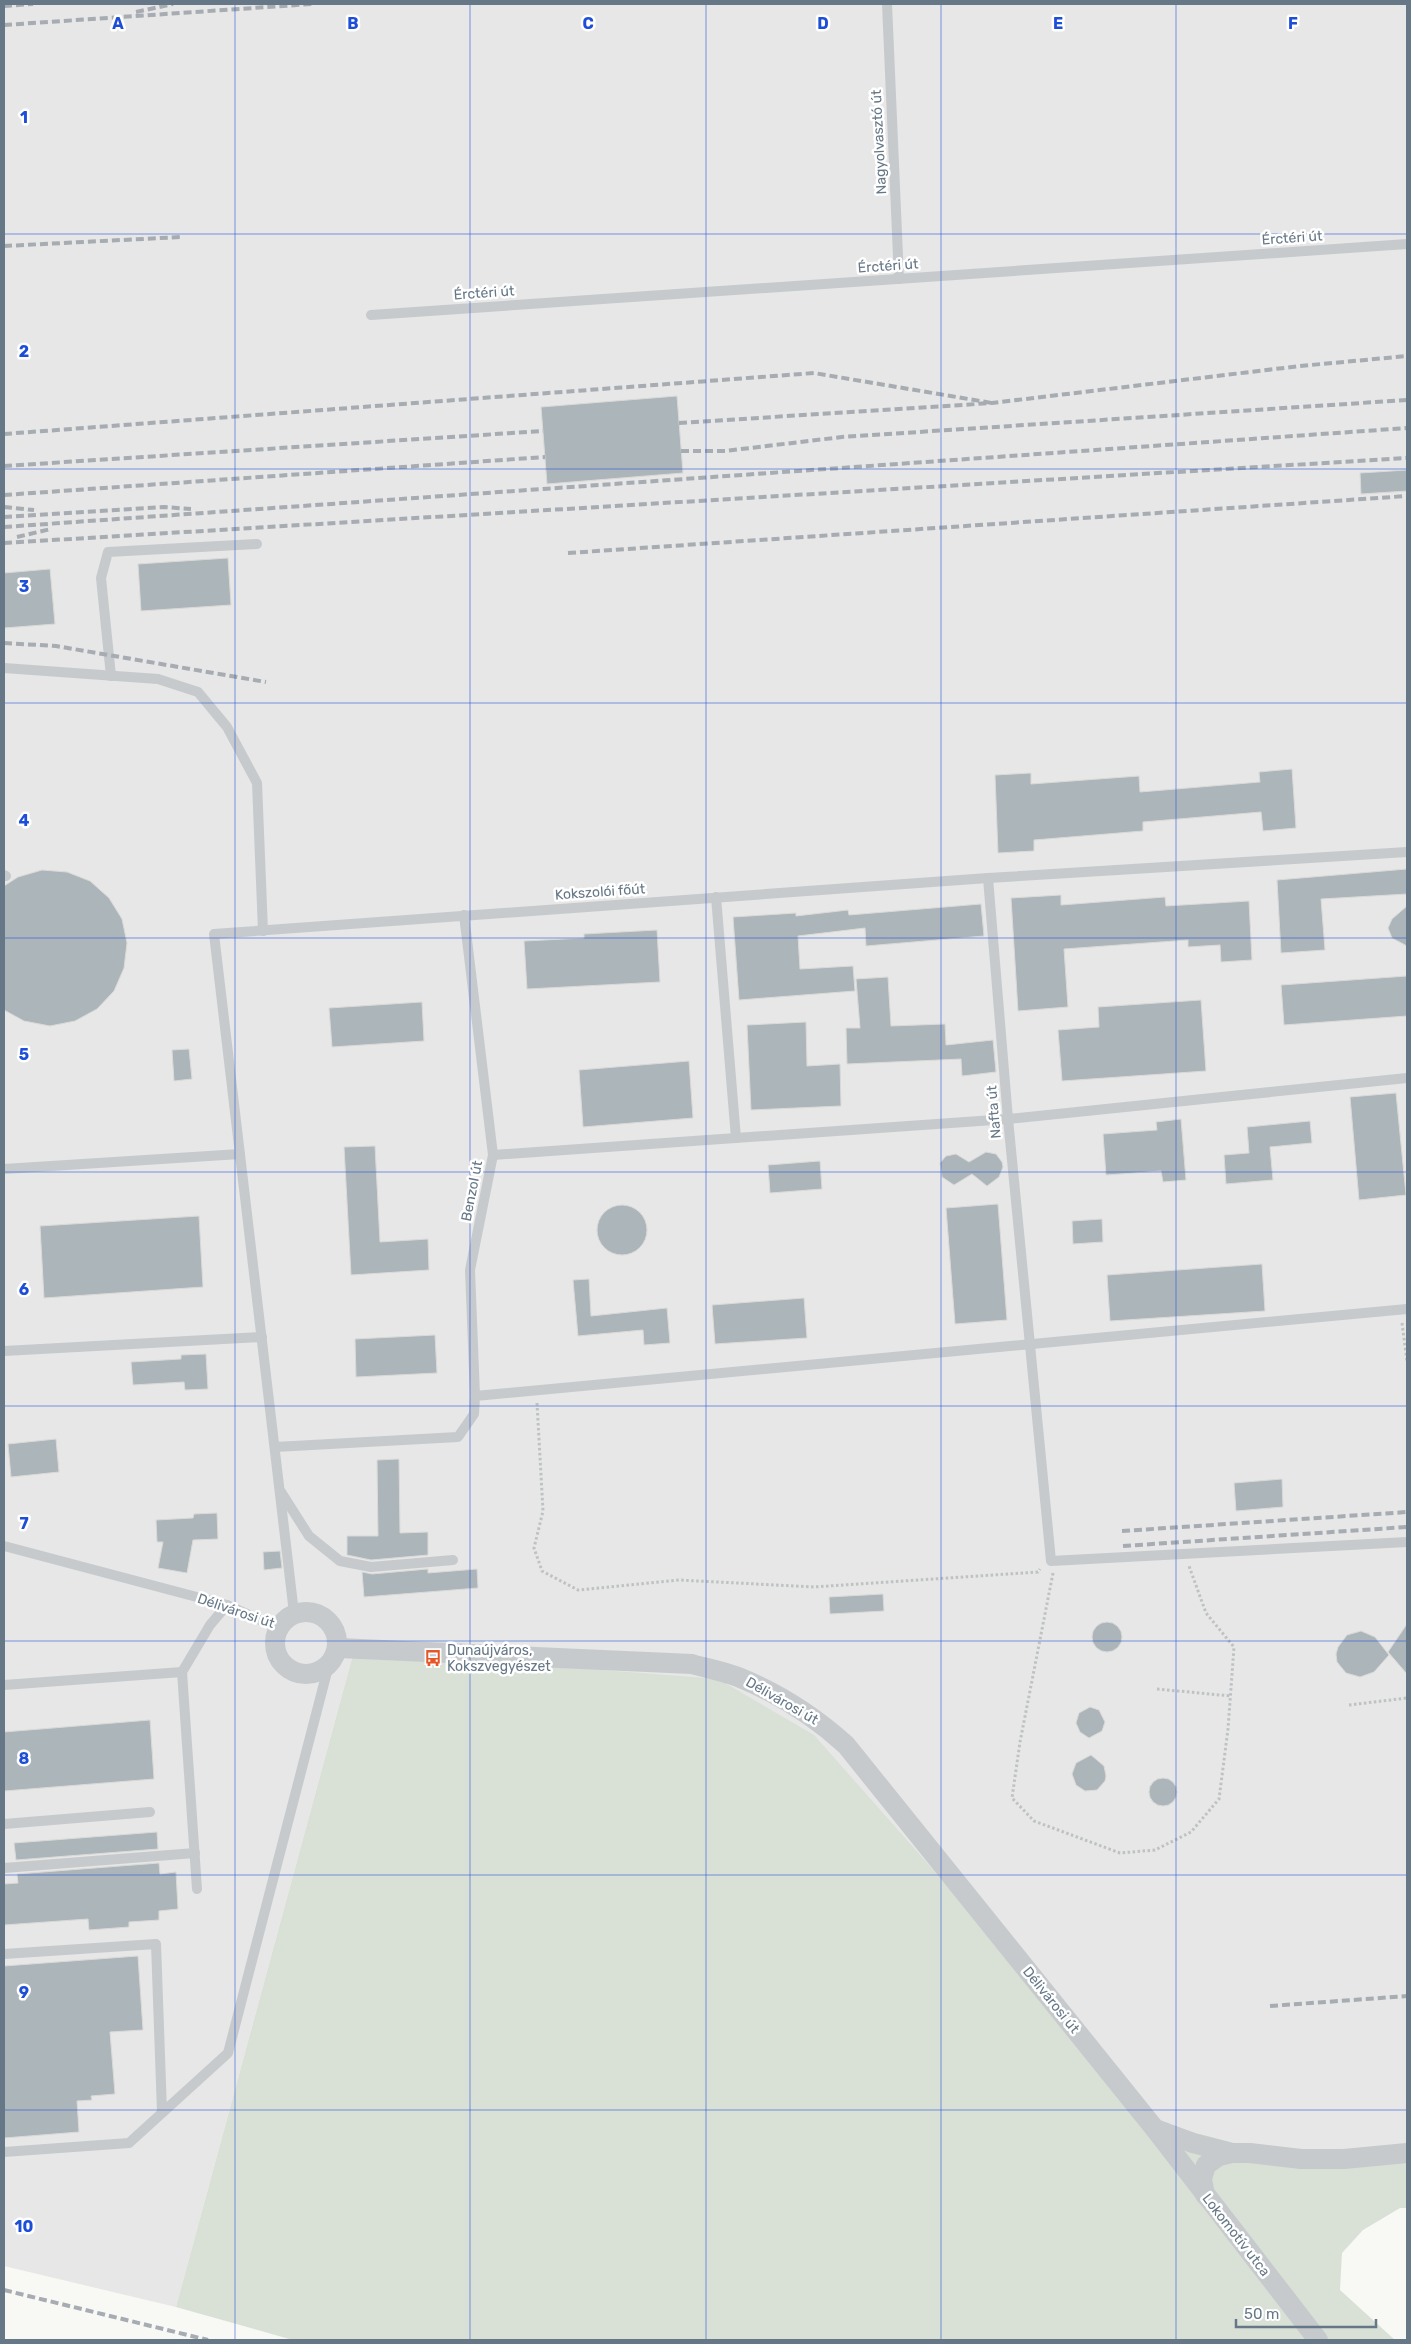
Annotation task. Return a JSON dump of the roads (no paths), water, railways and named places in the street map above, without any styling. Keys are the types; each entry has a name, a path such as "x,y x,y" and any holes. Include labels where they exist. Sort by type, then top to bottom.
{"street":[{"name":"Délivárosi út","path":"278,1628 294,1613 317,1612 334,1626 339,1648 692,1664 742,1678 774,1694 821,1723 846,1745 1155,2129"},
{"path":"278,1628 274,1650 286,1669 307,1676 328,1668 339,1648"},
{"path":"1155,2129 1193,2143 1232,2153"},
{"name":"Lokomotív utca","path":"1155,2129 1318,2340"},
{"path":"1205,2194 1202,2179 1206,2165 1219,2156 1232,2153 1250,2153 1302,2159 1344,2159 1407,2153"}],"lane":[{"name":"Nagyolvasztó út","path":"887,4 899,279"},
{"name":"Érctéri út","path":"371,315 1407,244"},
{"path":"111,676 101,578 108,552 257,544"},
{"path":"4,668 158,679 198,692 227,727 257,783 263,931"},
{"name":"Kokszolói főút","path":"240,1154 214,934 988,878 1407,852"},
{"name":"Nafta út","path":"988,878 1008,1119 1051,1561 1407,1542"},
{"path":"716,897 736,1138"},
{"name":"Benzol út","path":"275,1446 458,1437 474,1414 470,1270 493,1155 464,915"},
{"path":"493,1155 1008,1119 1407,1078"},
{"path":"4,1169 240,1154 294,1613"},
{"path":"475,1396 1404,1310"},
{"path":"4,1351 262,1337"},
{"path":"280,1488 308,1536 340,1562 370,1567 453,1560"},
{"name":"Délivárosi út","path":"4,1546 227,1605 278,1628"},
{"path":"197,1889 182,1672 210,1625 227,1605"},
{"path":"4,2152 129,2143 228,2053 328,1668"},
{"path":"4,1685 182,1672"},
{"path":"4,1824 150,1812"},
{"path":"4,1868 195,1853"},
{"path":"4,1954 156,1944 162,2112"}],"railway":[{"path":"4,6 33,4"},
{"path":"136,12 173,4"},
{"path":"4,25 312,4"},
{"path":"4,246 181,237"},
{"path":"679,423 992,403 1300,366 1407,356"},
{"path":"4,434 814,373 992,403"},
{"path":"681,451 725,451 842,437 1407,400"},
{"path":"4,527 1407,428"},
{"path":"4,466 543,431"},
{"path":"4,495 545,457"},
{"path":"4,543 1407,458"},
{"path":"568,553 1407,496"},
{"path":"4,507 34,510"},
{"path":"4,517 164,507 191,509"},
{"path":"17,537 51,529"},
{"path":"4,643 56,646 266,682"},
{"path":"1122,1531 1407,1512"},
{"path":"1123,1546 1407,1527"},
{"path":"1270,2006 1407,1996"},
{"path":"4,2290 208,2340"}],"place":[{"name":"Dunaújváros, Kokszvegyészet","path":"433,1658"}]}
